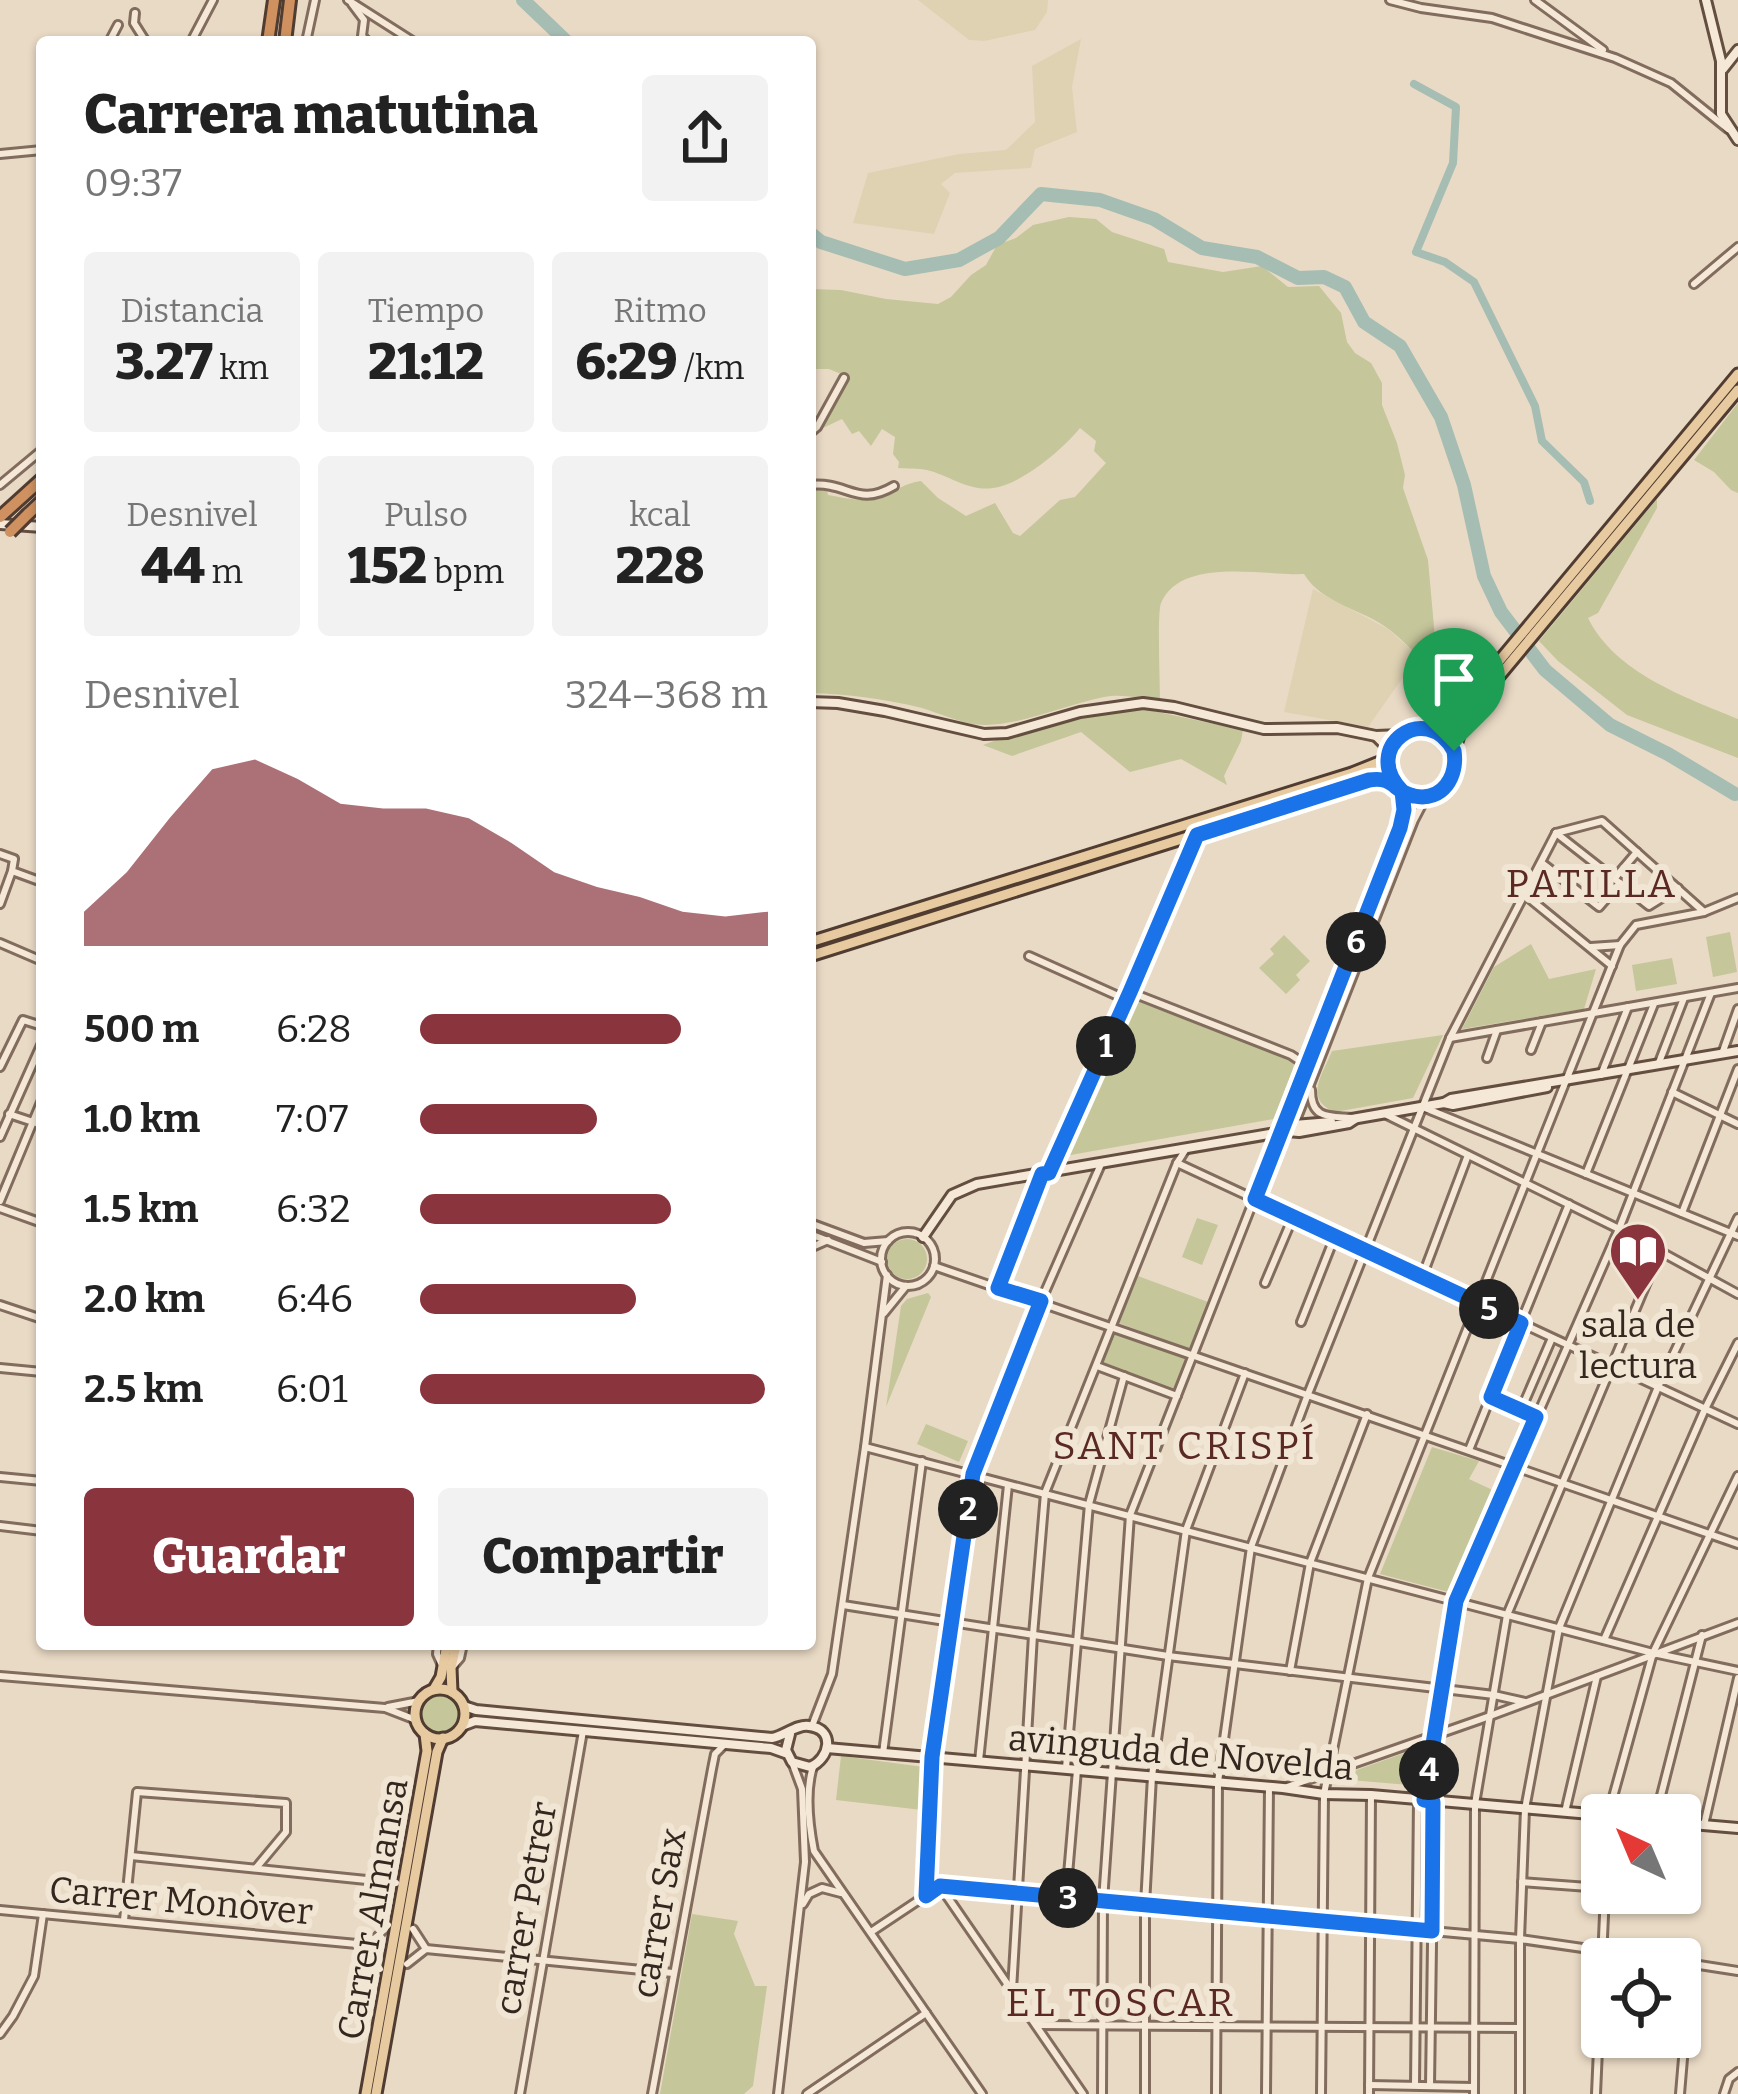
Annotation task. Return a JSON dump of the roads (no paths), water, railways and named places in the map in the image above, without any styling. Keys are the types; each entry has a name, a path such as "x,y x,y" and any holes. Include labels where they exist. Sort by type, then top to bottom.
{"highway":[{"path":"269,36 274,0"},
{"path":"286,36 290,0"},
{"path":"3,525 36,486"},
{"path":"3,525 36,507"}],"main road":[{"path":"816,954 1369,780 1392,781 1402,791 1426,797 1438,793 1450,782 1456,767 1454,751 1466,717 1738,374"},
{"path":"816,940 1352,773 1388,754 1400,735 1425,728 1460,708 1738,390"},
{"path":"1425,728 1445,737 1454,751"},
{"path":"1388,754 1392,781"},
{"path":"447,1667 452,1692 464,1706 465,1717 453,1735 443,1738 425,1734 416,1720 419,1701 434,1689 447,1667 450,1650"},
{"path":"434,1689 452,1692"},
{"name":"Carrer Almansa","path":"366,2094 427,1751 425,1734"},
{"name":"Carrer Almansa","path":"376,2094 443,1738"}],"street":[{"path":"194,36 213,0"},
{"path":"306,36 315,0"},
{"path":"349,0 364,20 362,36"},
{"path":"349,0 405,36"},
{"path":"1390,0 1492,18 1610,56 1671,83 1730,130"},
{"path":"1535,0 1610,56"},
{"path":"1706,0 1722,70 1721,114 1738,140"},
{"path":"135,13 134,23 142,36"},
{"path":"112,36 118,25"},
{"path":"1722,70 1738,50"},
{"path":"0,154 36,151"},
{"path":"1694,284 1738,247"},
{"path":"816,428 844,378"},
{"path":"0,485 36,455"},
{"path":"816,485 865,496 894,486"},
{"path":"3,525 36,527"},
{"path":"816,702 885,711 984,734 1143,703 1264,729 1337,728 1376,736 1400,735"},
{"path":"1376,736 1388,754"},
{"path":"1287,1130 1400,828 1402,791"},
{"path":"1102,2094 1102,1901 1130,1515 1255,1199 1313,1081 1426,797"},
{"path":"1216,2094 1219,1782 1251,1547 1450,1038 1556,833 1602,821 1703,912"},
{"path":"1556,833 1649,906 1678,888"},
{"path":"998,1288 1197,835"},
{"path":"1540,862 1599,907 1637,852"},
{"path":"0,854 14,859 0,904"},
{"path":"13,871 36,880"},
{"path":"1524,894 1612,966"},
{"path":"1321,2094 1324,1794 1368,1578 1620,945 1636,925 1703,912 1738,898"},
{"path":"0,944 36,959"},
{"path":"1591,947 1620,945"},
{"path":"1029,956 1291,1055 1305,1073"},
{"path":"1450,1038 1738,988"},
{"path":"1414,2085 1416,1928 1425,1801 1456,1601 1618,1229 1711,993"},
{"path":"1658,1065 1684,998"},
{"path":"1586,1174 1654,1003"},
{"path":"1600,1076 1628,1007"},
{"path":"1722,1054 1738,1009"},
{"path":"0,1067 23,1020 36,1023"},
{"path":"1531,1050 1542,1022"},
{"path":"1487,1058 1497,1030"},
{"path":"1454,1120 1451,1099 1738,1051"},
{"path":"0,1137 36,1056"},
{"path":"1682,1214 1738,1069"},
{"path":"1313,1081 1311,1097 1316,1109 1328,1117 1355,1118"},
{"path":"1672,1092 1738,1124"},
{"path":"923,1237 942,1205 960,1190 977,1184 1449,1104"},
{"path":"1423,1107 1734,1235"},
{"path":"9,1114 36,1123"},
{"path":"1385,1114 1738,1294"},
{"path":"36,1128 0,1205 36,1220"},
{"path":"1012,1990 1045,1492 1186,1149"},
{"path":"1422,1277 1468,1155"},
{"path":"1177,1163 1738,1424"},
{"path":"926,1896 932,1757 973,1474 1101,1164"},
{"path":"1469,1450 1569,1204"},
{"path":"1265,1283 1293,1217"},
{"path":"1520,2094 1525,1809 1559,1628 1658,1387 1734,1235 1738,1218"},
{"path":"816,1225 864,1243 888,1241 905,1232 923,1237 932,1246 934,1266 922,1282 907,1286 887,1275 882,1262 888,1241"},
{"path":"816,1236 882,1262"},
{"path":"1301,1322 1335,1236"},
{"path":"816,1245 828,1240"},
{"path":"1371,1795 1369,2090 1414,2085 1474,2091 1475,1804 1508,1615 1660,1251"},
{"path":"934,1266 1738,1544"},
{"path":"812,1726 832,1674 887,1275"},
{"path":"882,1316 907,1286"},
{"path":"0,1305 36,1317"},
{"path":"1520,1410 1552,1338"},
{"path":"1604,1640 1738,1343"},
{"path":"1097,1366 1177,1396"},
{"path":"0,1368 36,1371"},
{"path":"1145,2094 1145,1905 1153,1776 1168,1656 1186,1530 1246,1373"},
{"path":"1066,1769 1089,1504 1124,1376"},
{"path":"1491,1397 1536,1417"},
{"path":"1290,1671 1310,1563 1367,1414"},
{"path":"865,1448 1738,1674 1704,1825"},
{"path":"883,1753 922,1461"},
{"path":"1611,1794 1653,1653 1738,1476"},
{"path":"0,1477 36,1480"},
{"path":"979,1761 1009,1483"},
{"path":"1727,1499 1738,1503"},
{"path":"0,1526 36,1530"},
{"path":"842,1605 1168,1656 1525,1702"},
{"path":"1283,1788 1738,1623"},
{"path":"1661,1794 1702,1635"},
{"path":"0,1676 385,1708 419,1701"},
{"path":"1565,1812 1597,1676"},
{"path":"462,1726 475,1721 771,1748 802,1767 823,1760 827,1748 825,1736 812,1726 772,1738 464,1706"},
{"path":"385,1708 416,1720"},
{"name":"carrer Petrer","path":"520,2094 583,1731"},
{"path":"778,2094 806,1856 799,1777 786,1742 790,1734"},
{"name":"carrer Sax","path":"652,2094 715,1754 724,1745"},
{"name":"avinguda de Novelda","path":"827,1748 1581,1813"},
{"path":"813,1766 814,1850 982,2094"},
{"path":"1066,1898 1078,1770"},
{"path":"1266,2094 1269,1787"},
{"path":"124,1919 137,1792 286,1803 286,1832 256,1868"},
{"path":"1425,1801 1432,1931 1430,2086"},
{"path":"1701,1825 1738,1828"},
{"path":"131,1856 396,1883"},
{"path":"927,1868 1083,2094"},
{"path":"1522,1882 1581,1889"},
{"path":"871,1933 940,1886 1416,1928 1581,1948"},
{"path":"801,1906 808,1894 822,1888 844,1895"},
{"name":"Carrer Monòver","path":"0,1910 357,1944 376,1938 388,1925"},
{"path":"0,2034 34,1976 43,1914"},
{"path":"413,1930 426,1949"},
{"name":"Carrer Monòver","path":"357,1944 369,1951 380,1969"},
{"path":"407,1964 426,1949 674,1973"},
{"path":"1701,1965 1738,1970"},
{"path":"807,2094 926,2013"},
{"path":"1036,2025 1520,2028"},
{"path":"1596,2094 1598,2058"},
{"path":"1680,2094 1683,2058"},
{"path":"1724,2094 1738,2072"}],"waterway":[{"path":"523,0 561,36"},
{"path":"1414,84 1456,107 1453,163 1416,252 1445,262 1474,282 1535,406 1542,441 1584,482 1590,501"},
{"path":"816,238 905,269 959,260 999,238 1041,194 1100,200 1154,219 1202,248 1257,257 1298,278 1324,277 1345,287 1364,322 1400,346 1441,417 1464,485 1484,576 1501,612 1545,670 1610,725 1735,794"}],"place":[{"name":"sala de lectura","path":"1638,1302"}],"district":[{"name":"PATILLA","path":"1592,883"},
{"name":"SANT CRISPÍ","path":"1185,1445"},
{"name":"EL TOSCAR","path":"1121,2002"}]}
